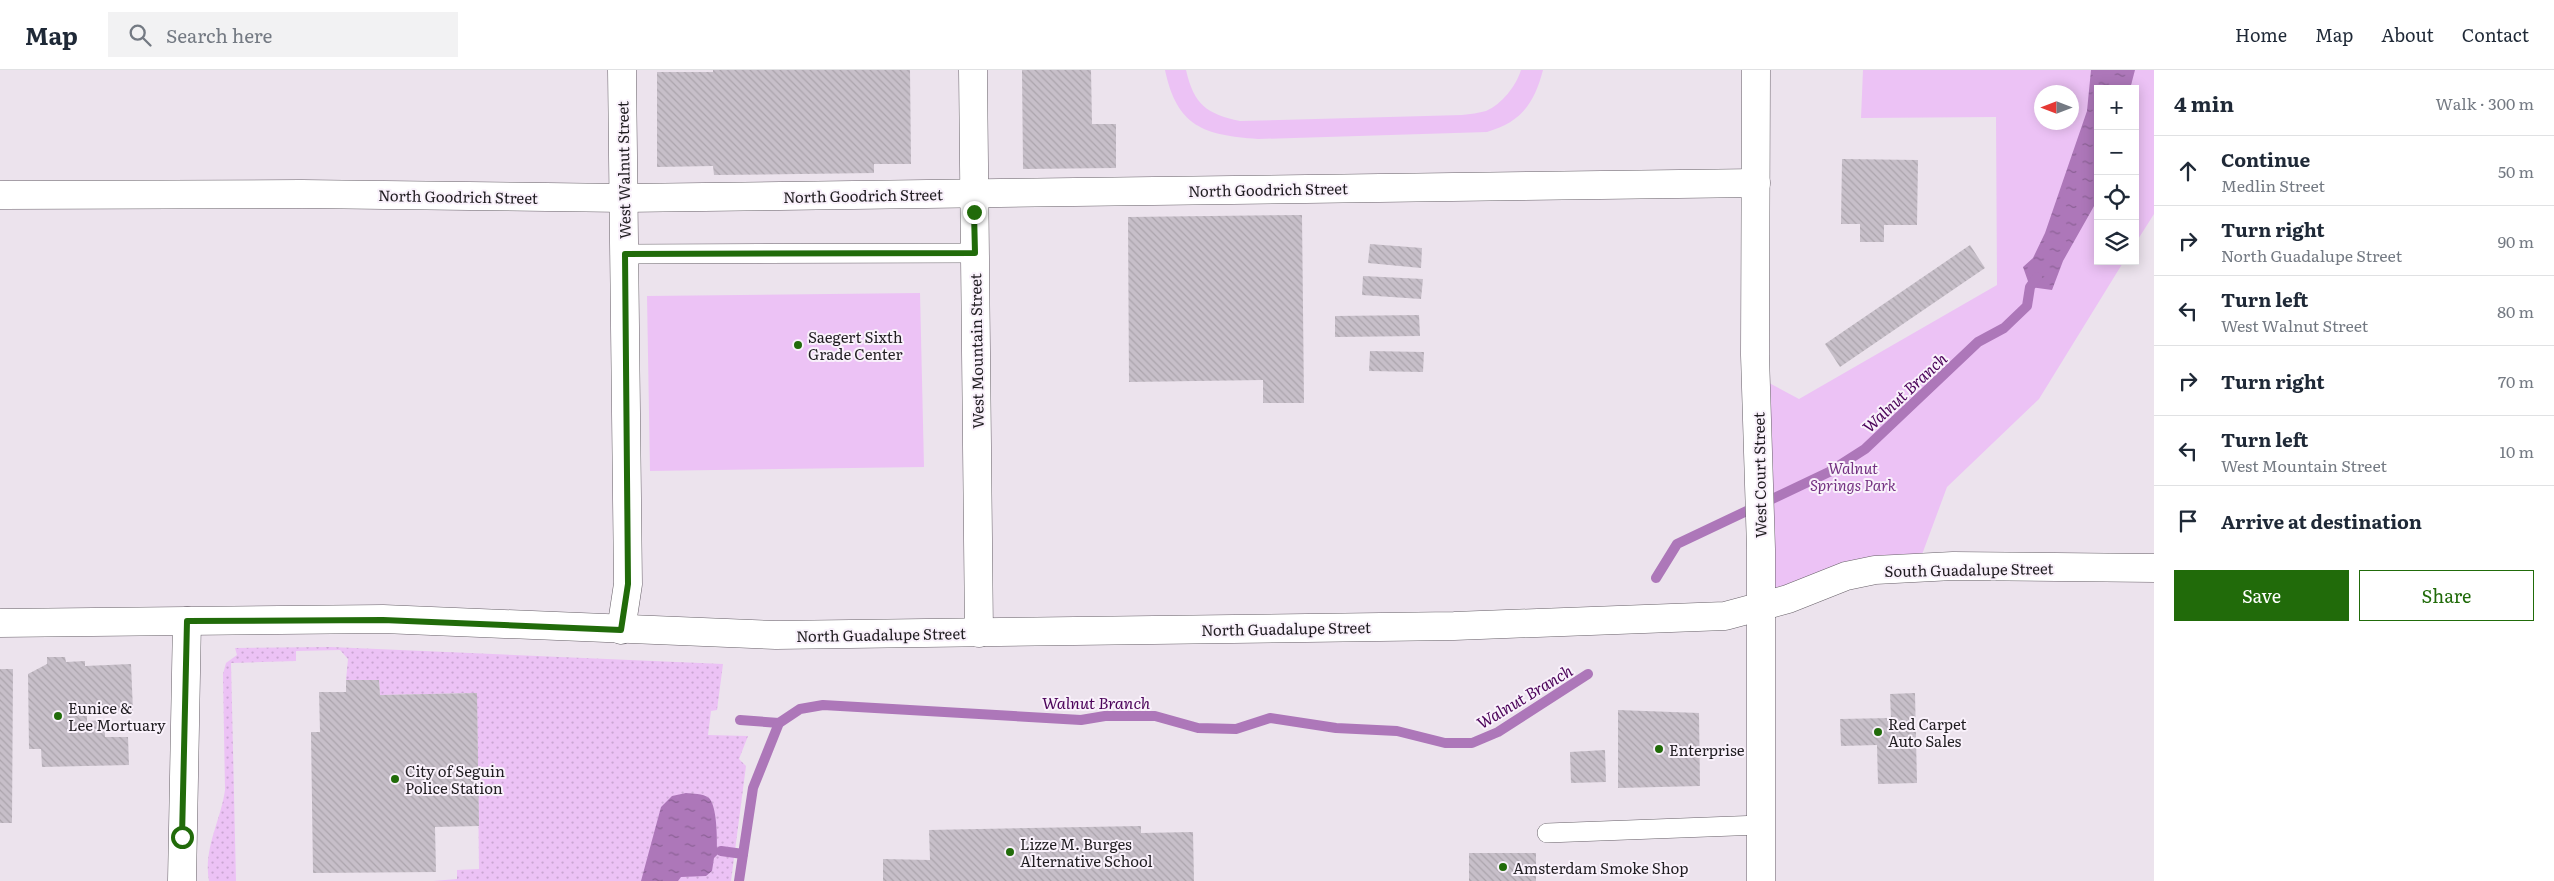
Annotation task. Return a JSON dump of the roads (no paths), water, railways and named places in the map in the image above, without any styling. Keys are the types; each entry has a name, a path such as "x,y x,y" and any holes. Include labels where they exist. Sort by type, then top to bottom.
{"street":[{"name":"West Walnut Street","path":"621,630 628,584 622,70"},
{"name":"West Mountain Street","path":"973,70 979,633"},
{"name":"West Court Street","path":"1756,70 1756,355 1761,548 1761,881"},
{"name":"North Goodrich Street","path":"0,195 302,194 624,198 1756,183"},
{"name":"South Guadalupe Street","path":"1761,608 1846,576 1875,570 1953,566 2154,568"},
{"name":"North Guadalupe Street","path":"0,622 383,620 776,635 1516,624 1712,618 1761,608"},
{"path":"182,881 187,621"}],"lane":[{"path":"625,254 975,253"},
{"path":"1547,833 1761,825"}],"water":[{"path":"2091,70 2135,70 2131,85 2094,85 2094,206 2063,261 2052,290 2030,287 2023,267 2033,258 2045,233 2087,111"},
{"path":"686,793 707,796 714,808 717,848 721,851 714,858 712,871 706,876 681,877 678,881 641,881 661,807 672,796"}],"waterway":[{"name":"Walnut Branch","path":"1656,578 1677,544 1829,472 1865,449 1978,342 2004,328 2027,306 2030,287 2037,277"},
{"name":"Walnut Branch","path":"739,881 753,788 779,723 800,709 823,705 1081,720 1105,716 1155,716 1198,728 1236,729 1270,718 1336,728 1397,731 1445,743 1472,743 1498,732 1588,674"},
{"path":"740,720 779,723"},
{"path":"721,851 743,854"}],"place":[{"name":"Saegert Sixth Grade Center","path":"798,345"},
{"name":"Eunice & Lee Mortuary","path":"58,716"},
{"name":"Red Carpet Auto Sales","path":"1878,732"},
{"name":"Enterprise","path":"1659,749"},
{"name":"City of Seguin Police Station","path":"395,779"},
{"name":"Lizze M. Burges Alternative School","path":"1010,852"},
{"name":"Amsterdam Smoke Shop","path":"1503,867"}],"park label":[{"name":"Walnut Springs Park","path":"1853,476"}]}
